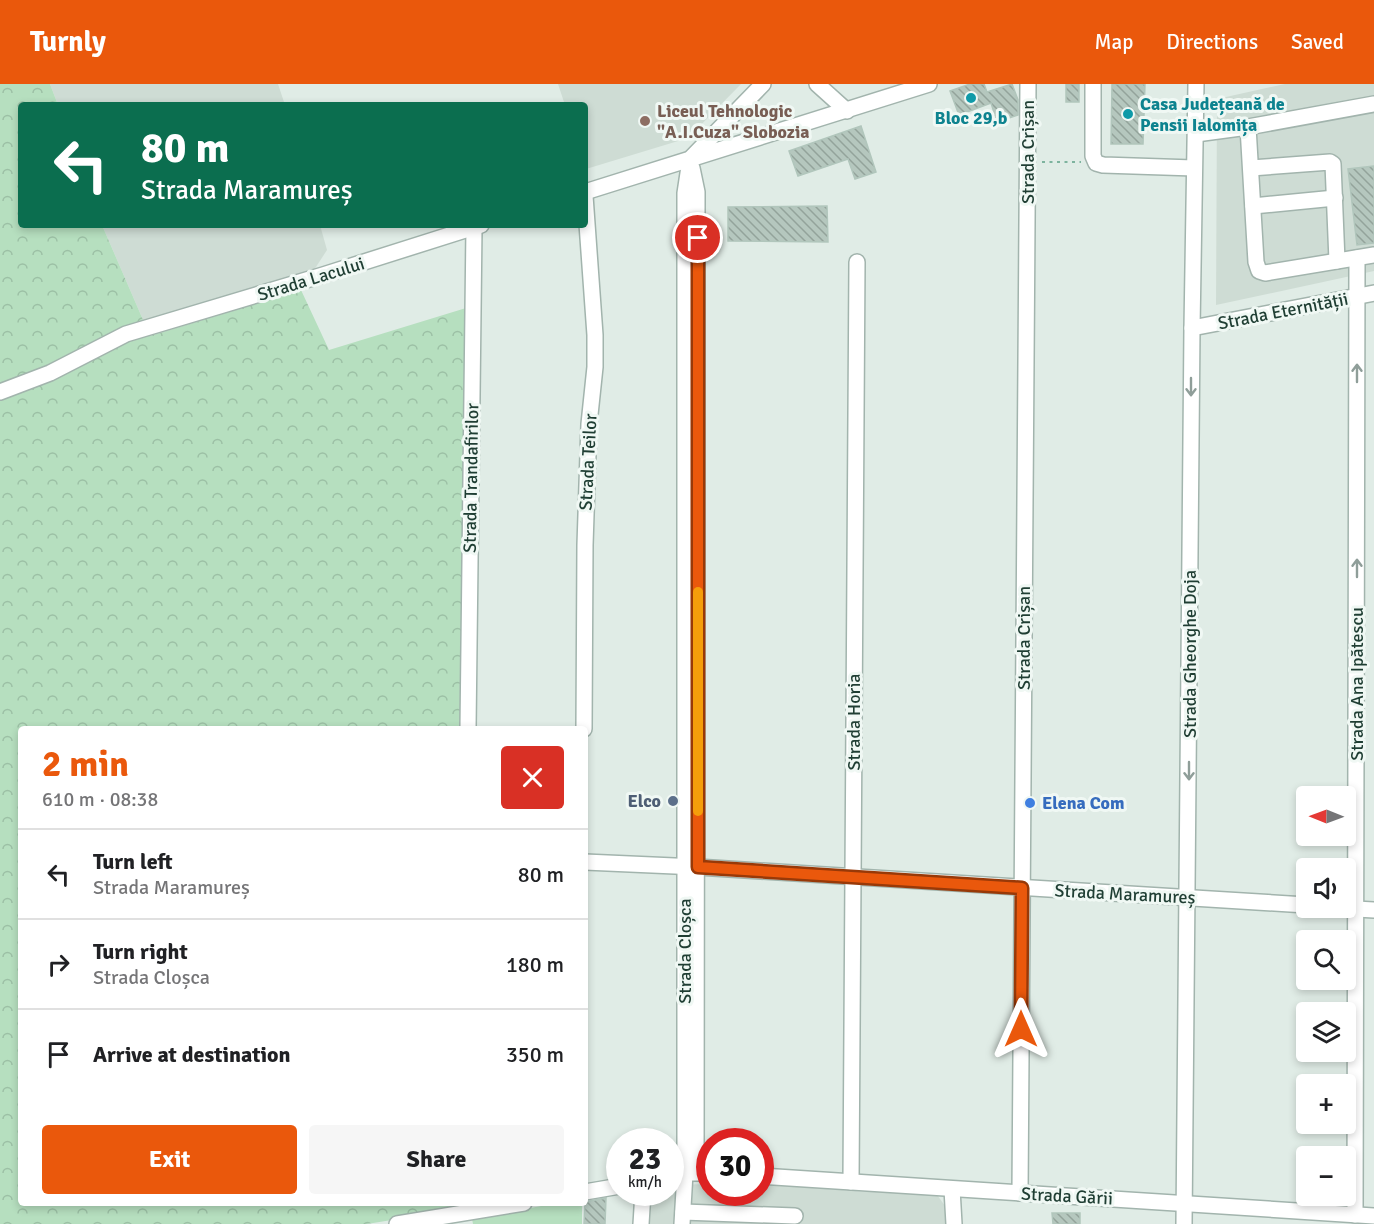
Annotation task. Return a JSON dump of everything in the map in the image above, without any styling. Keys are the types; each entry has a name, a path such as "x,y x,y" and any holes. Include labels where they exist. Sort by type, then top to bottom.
{"street":[{"path":"690,160 763,84"},
{"path":"817,84 847,111"},
{"path":"588,193 929,84"},
{"name":"Strada Crișan","path":"1020,1193 1028,84"},
{"path":"1093,84 1093,156 1096,163 1194,168"},
{"name":"Strada Gheorghe Doja","path":"1185,1224 1196,84"},
{"path":"1196,134 1374,104"},
{"path":"1248,127 1256,262 1259,271 1265,273 1374,255"},
{"name":"Strada Cloșca","path":"683,1218 690,1173 691,867 685,193 690,160"},
{"path":"1251,168 1330,162 1333,164 1336,261"},
{"path":"1253,206 1335,198"},
{"name":"Strada Lacului","path":"0,392 50,373 126,334 471,228"},
{"name":"Strada Trandafirilor","path":"468,726 477,228"},
{"name":"Strada Teilor","path":"584,726 585,545 589,424 595,367 587,228"},
{"name":"Strada Ana Ipătescu","path":"1356,909 1357,258"},
{"name":"Strada Horia","path":"851,1182 857,262"},
{"name":"Strada Eternității","path":"1192,328 1374,293"},
{"name":"Strada Maramureș","path":"588,862 1296,904"},
{"path":"1356,909 1374,910"},
{"name":"Strada Ana Ipătescu","path":"1356,918 1356,1215"},
{"name":"Strada Gării","path":"774,1177 1374,1216"},
{"path":"588,1191 606,1188"},
{"path":"952,1189 954,1224"},
{"path":"397,1224 466,1208 489,1206"},
{"path":"641,1224 642,1206"},
{"path":"683,1218 795,1216"}],"path":[{"path":"1028,162 1096,163"}],"shaded area":[{"path":"50,84 278,84 284,102 57,102"},
{"name":"Liceul Tehnologic \"A.I.Cuza\" Slobozia","path":"558,84 741,84 688,138 588,168 588,102 564,102"},
{"path":"1285,84 1374,84 1374,271 1216,305 1217,99"},
{"path":"103,228 321,228 327,250 301,290 150,336"},
{"path":"696,1184 696,1206 774,1206 774,1185 868,1192 935,1192 958,1224 647,1224 648,1206 684,1206 684,1185"}],"green space":[{"path":"0,84 50,84 57,102 18,102 18,228 103,228 150,336 301,290 329,350 466,308 462,726 18,726 18,1206 466,1206 466,1208 367,1224 0,1224"},
{"path":"541,1206 582,1206 582,1224 473,1224 472,1219"}],"building":[{"path":"970,84 984,84 987,92 1012,84 1018,100 1018,115 997,122 991,103 959,115 950,91"},
{"path":"1066,84 1079,84 1079,102 1066,102"},
{"name":"Casa Județeană de Pensii Ialomița","path":"1112,84 1145,84 1143,144 1111,144"},
{"path":"861,126 876,172 855,179 848,159 798,176 789,151"},
{"path":"1374,166 1374,243 1357,245 1348,169"},
{"path":"827,206 828,242 728,241 728,207"},
{"path":"606,1198 605,1224 584,1224 585,1206 588,1206 588,1201"},
{"path":"1052,1213 1080,1213 1080,1224 1053,1224"}],"slow traffic":[{"path":"698,592 698,811"}],"place":[{"name":"Bloc 29,b","path":"971,98"},
{"name":"Casa Județeană de Pensii Ialomița","path":"1128,114"},
{"name":"Liceul Tehnologic \"A.I.Cuza\" Slobozia","path":"645,121"},
{"name":"Elco","path":"673,801"},
{"name":"Elena Com","path":"1030,803"}],"route":[{"path":"698,238 698,867 1022,888 1021,1029"}]}
